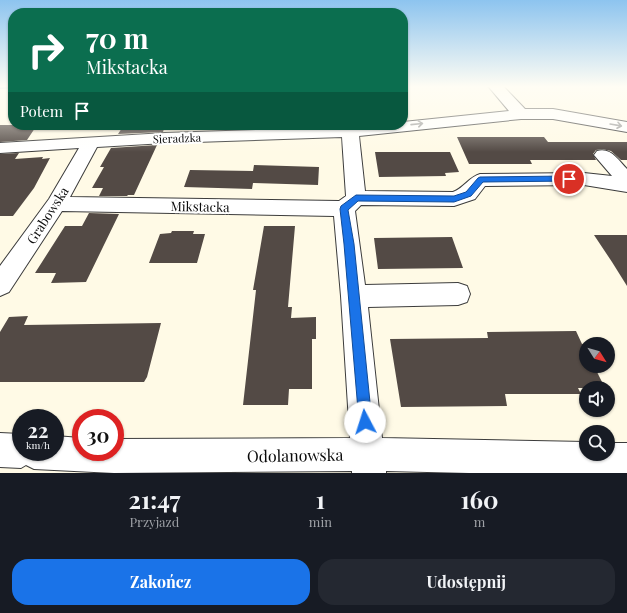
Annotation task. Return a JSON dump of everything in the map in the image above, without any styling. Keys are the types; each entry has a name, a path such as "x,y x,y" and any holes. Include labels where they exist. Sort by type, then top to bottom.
{"street":[{"path":"515,108 521,114"},
{"name":"Sieradzka","path":"408,126 521,114 553,114 627,127"},
{"name":"Sieradzka","path":"0,148 369,130"},
{"path":"350,132 350,203 354,296 369,464"},
{"name":"Grabowska","path":"0,285 56,204 91,143"},
{"path":"603,155 627,181"},
{"name":"Mikstacka","path":"56,204 350,203 454,199 468,194 480,180 584,178 627,184"},
{"path":"354,296 458,294"},
{"path":"0,450 12,451"},
{"name":"Odolanowska","path":"64,454 369,464 627,460"}],"building":[{"path":"0,125 8,125 8,130 34,130 27,140 0,142"},
{"path":"121,130 164,130 163,132 118,134"},
{"path":"457,137 544,137 548,142 627,142 627,160 621,160 611,151 602,149 596,150 593,154 596,160 530,160 532,164 469,164"},
{"path":"157,145 134,195 99,196 103,188 92,188 104,167 100,167 111,148"},
{"path":"375,152 450,152 459,172 445,173 446,176 379,177"},
{"path":"19,153 15,159 50,158 34,188 13,216 0,216 0,154"},
{"path":"254,165 319,167 318,185 253,183 252,189 184,187 190,170 253,171"},
{"path":"89,213 119,214 86,282 51,283 56,273 35,273 65,226 82,226"},
{"path":"264,226 295,226 288,307 292,307 291,318 316,317 316,339 312,339 312,389 289,389 288,405 243,405 256,290 253,290"},
{"path":"172,231 194,231 193,234 205,234 197,263 149,263 160,234 171,233"},
{"path":"594,235 627,235 627,286 612,262"},
{"path":"452,237 463,268 378,269 374,238"},
{"path":"28,316 24,325 161,323 147,377 144,382 0,382 0,332 9,317"},
{"path":"576,331 579,338 579,373 598,373 602,381 579,381 579,394 505,394 507,406 401,407 390,339 488,338 487,332"}],"route":[{"path":"365,422 348,231 344,209 356,198 454,199 468,194 480,180 569,179"}]}
